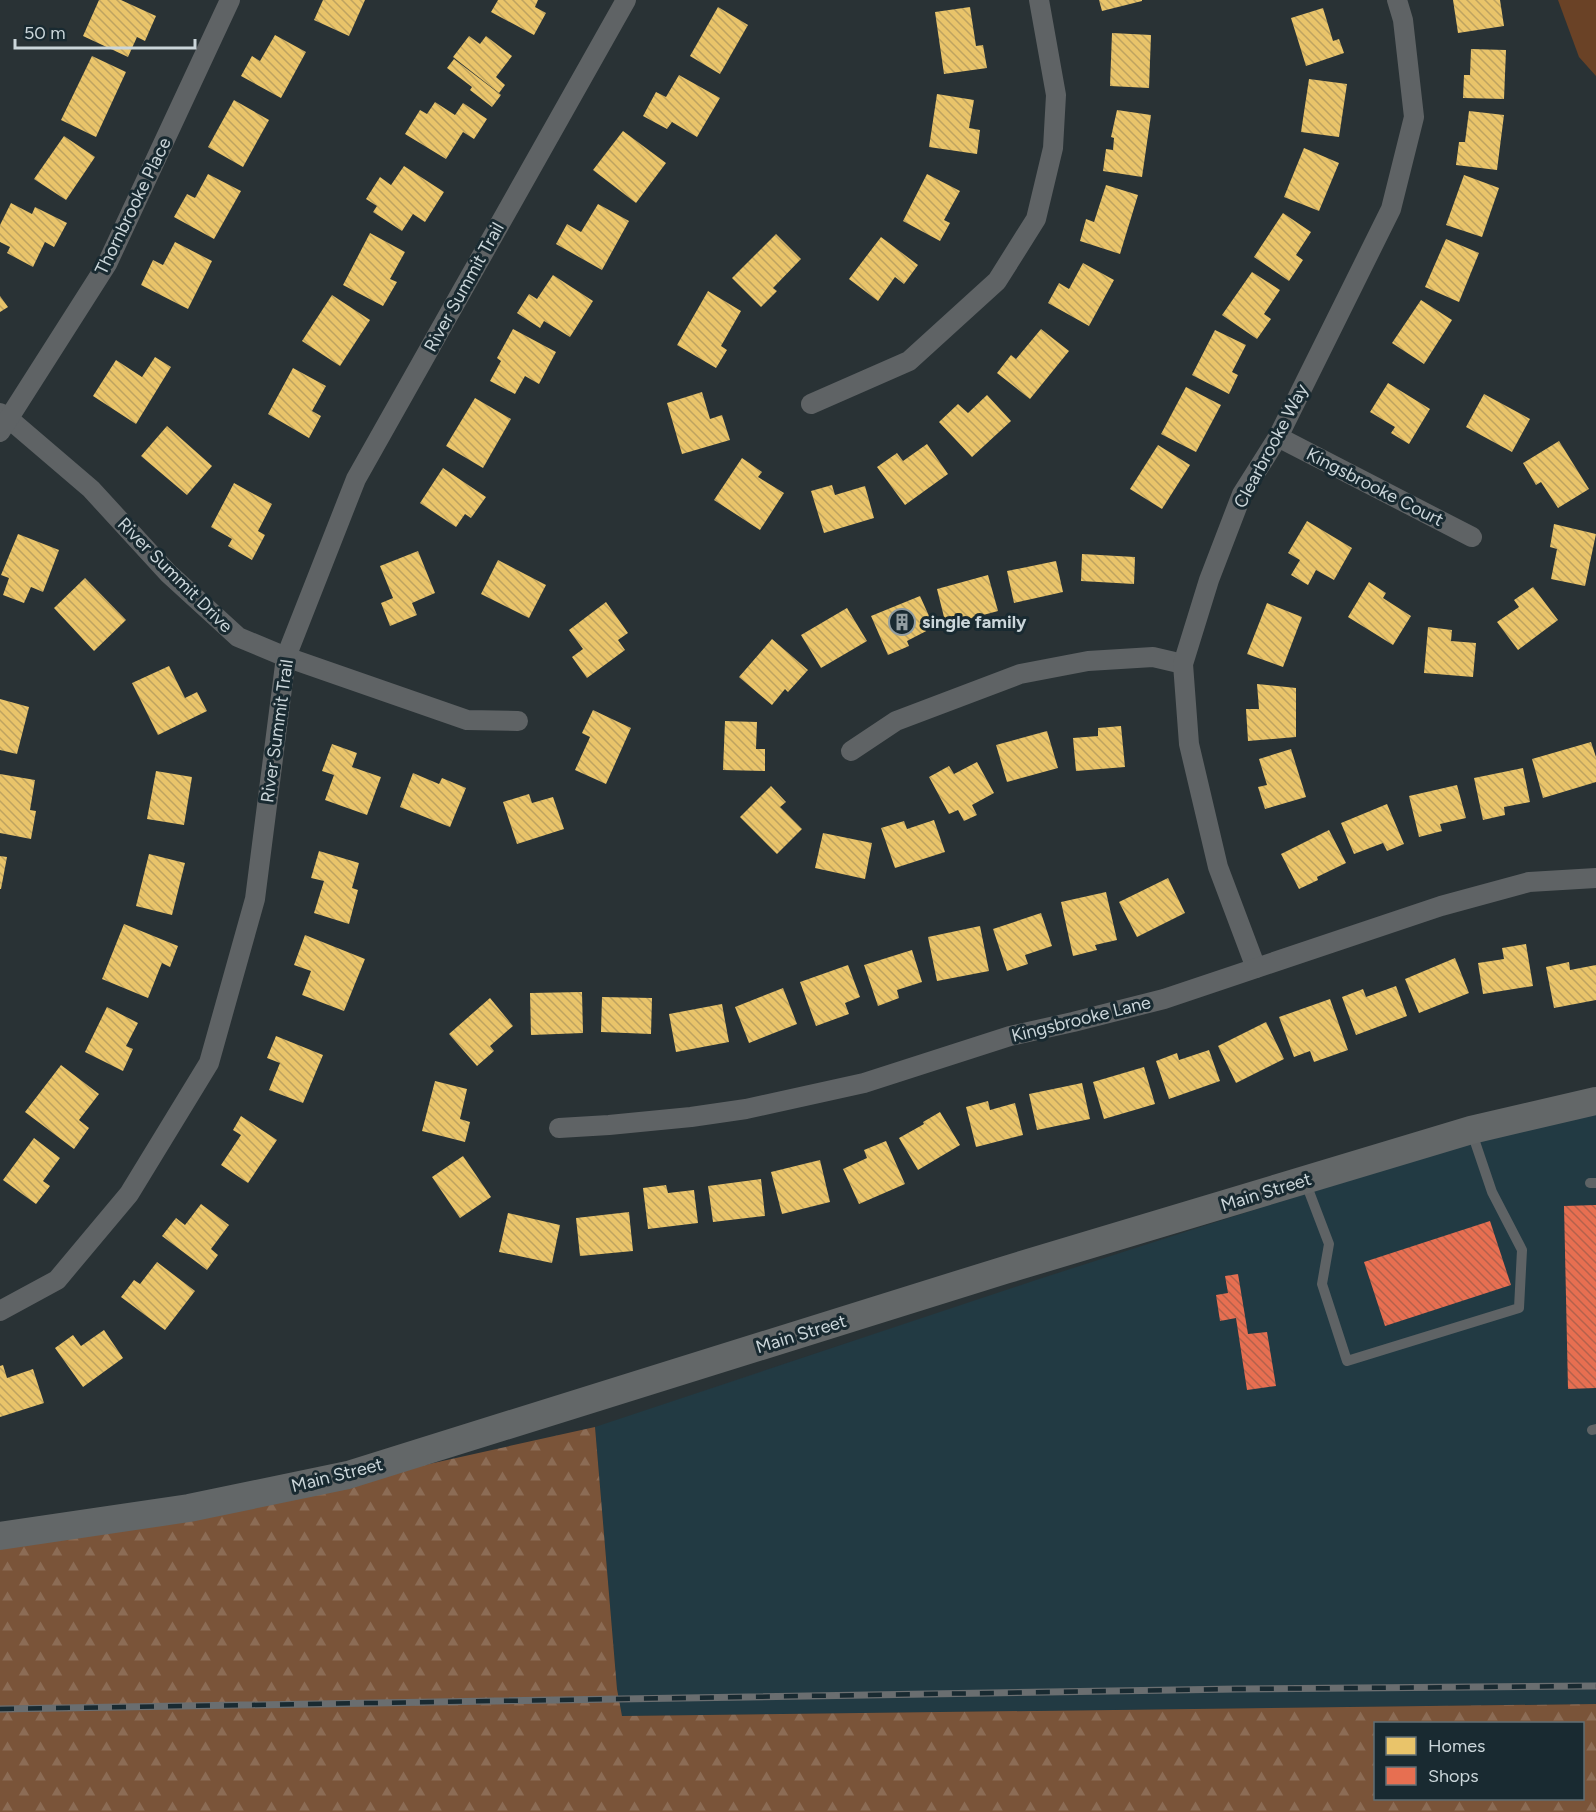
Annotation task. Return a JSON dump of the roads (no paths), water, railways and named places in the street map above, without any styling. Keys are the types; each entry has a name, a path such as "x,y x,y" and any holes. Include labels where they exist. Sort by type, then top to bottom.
{"street":[{"name":"Thornbrooke Place","path":"3,421 107,264 230,0"},
{"name":"River Summit Trail","path":"0,1311 57,1280 65,1271 129,1194 209,1063 255,899 286,657 356,478 626,0"},
{"path":"811,404 909,361 997,281 1036,219 1053,148 1056,95 1039,0"},
{"name":"Clearbrooke Way","path":"1256,968 1218,867 1189,744 1183,664 1209,580 1242,494 1278,437 1391,209 1414,117 1403,20 1397,0"},
{"name":"River Summit Drive","path":"3,421 91,489 168,573 238,638 467,720 518,721"},
{"name":"Kingsbrooke Court","path":"1278,437 1472,537"},
{"path":"851,751 896,721 1020,674 1088,661 1153,657 1183,664"},
{"name":"Kingsbrooke Lane","path":"559,1128 691,1117 746,1109 864,1083 1010,1036 1164,999 1441,906 1528,882 1596,878"},
{"name":"Main Street","path":"0,1536 189,1508 348,1475 1005,1270 1304,1180 1471,1130 1596,1101"}],"lane":[{"path":"1304,1180 1329,1244 1322,1284 1347,1361 1519,1308 1522,1250 1492,1192 1471,1130"}],"railway":[{"path":"0,1709 1237,1689 1596,1686"}],"place":[{"name":"single family","path":"902,622"}]}
